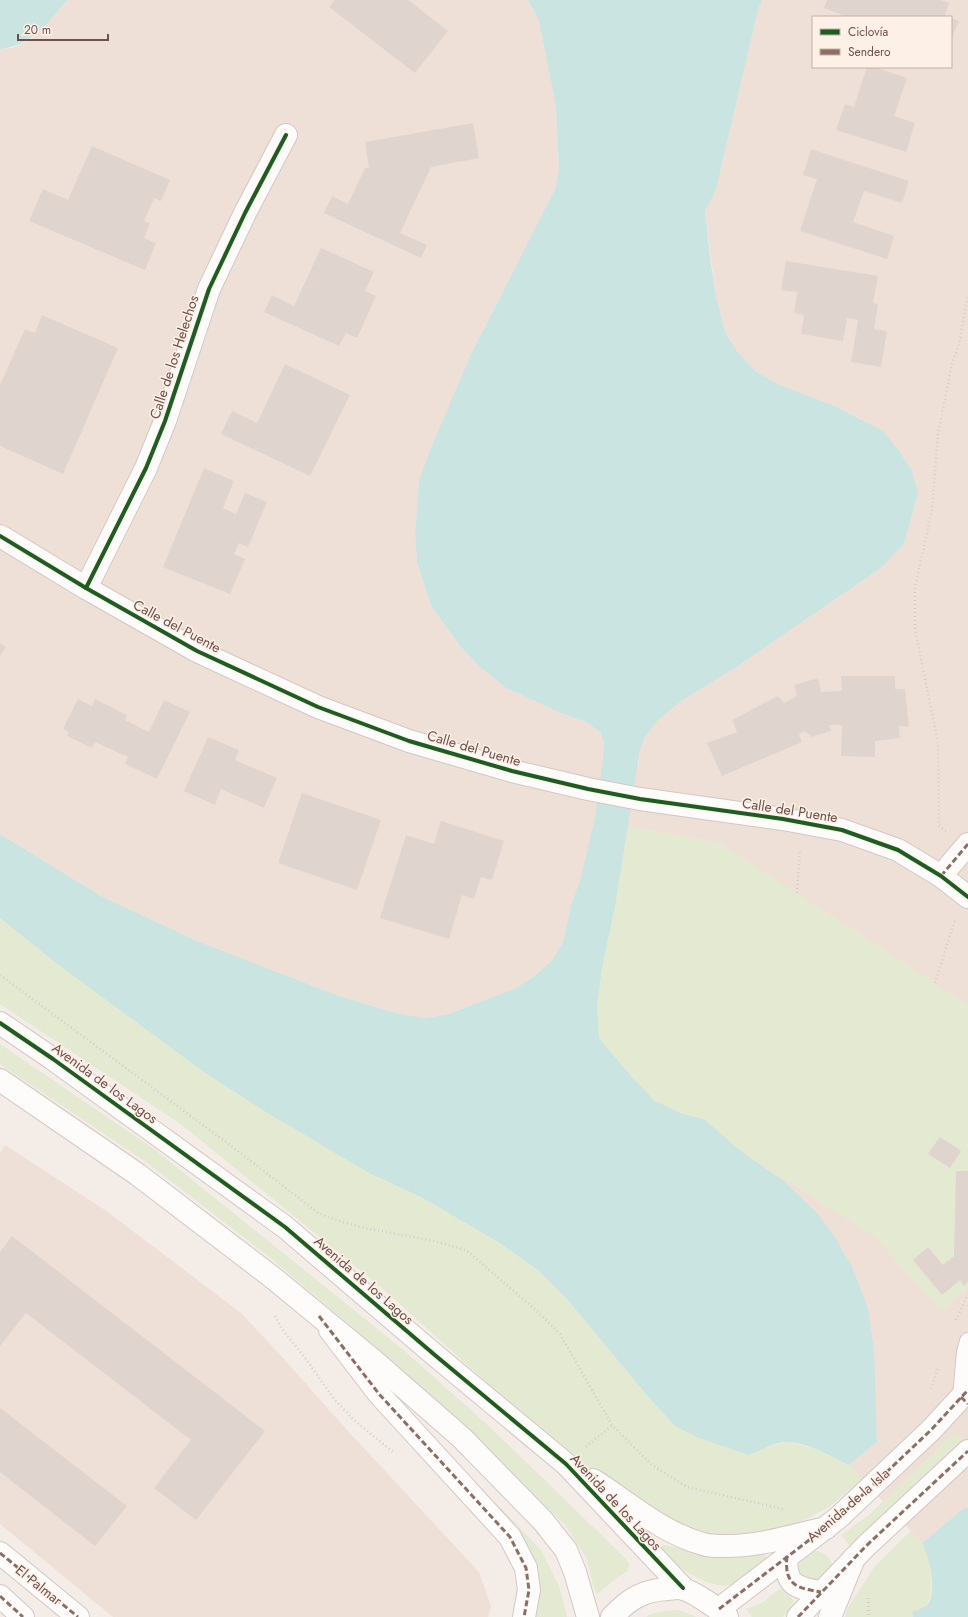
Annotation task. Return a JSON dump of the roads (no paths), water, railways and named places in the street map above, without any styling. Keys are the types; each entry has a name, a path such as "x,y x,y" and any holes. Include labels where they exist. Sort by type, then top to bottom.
{"street":[{"name":"Calle de los Helechos","path":"86,588 149,462 165,421 209,289 245,213 286,135"},
{"name":"Calle del Puente","path":"0,536 86,588 197,651 318,707 409,741 512,771 588,789 640,799 842,830 898,850 941,876 968,897"},
{"path":"941,876 968,844"},
{"name":"Avenida de los Lagos","path":"0,1023 53,1058 285,1227 436,1356 566,1464 683,1588 723,1613"},
{"path":"0,1080 137,1174 266,1273 374,1361 462,1438 543,1521 566,1550 575,1572 588,1617"},
{"path":"319,1316 379,1394 510,1536 526,1568 529,1590 524,1617"},
{"name":"Avenida de la Isla","path":"723,1613 787,1556 832,1523 966,1397"},
{"path":"798,1617 860,1552 962,1457"},
{"path":"566,1464 675,1533 704,1545 738,1546 761,1544 832,1523"},
{"path":"830,1617 860,1552"},
{"name":"El Palmar","path":"0,1553 78,1617"},
{"path":"787,1556 786,1568 789,1579 795,1585 807,1590 821,1592"},
{"path":"612,1617 638,1595 656,1589 683,1588"},
{"path":"0,1596 23,1617"}],"lane":[{"path":"966,1397 965,1352 968,1341"}],"water":[{"path":"0,0 67,0 46,25 30,38 12,47 0,49"},
{"path":"528,0 762,0 758,10 716,190 705,212 716,296 725,332 737,351 755,371 780,385 835,406 883,431 899,451 912,471 918,494 904,544 881,568 735,668 683,700 659,719 645,737 640,750 615,906 602,969 597,1007 599,1038 631,1076 655,1101 683,1114 704,1119 742,1152 785,1182 818,1214 834,1236 852,1267 868,1308 874,1350 877,1442 849,1465 812,1447 788,1442 773,1445 749,1455 699,1438 675,1426 644,1392 566,1298 539,1271 498,1242 421,1197 369,1173 261,1109 204,1072 56,963 0,918 0,834 101,896 197,941 339,996 396,1013 425,1018 449,1014 516,988 536,975 553,959 563,942 571,905 581,877 595,818 604,743 600,732 586,722 563,714 506,688 479,666 460,646 431,606 417,562 415,534 419,480 431,448 471,354 555,189 559,169 556,107 539,21"},
{"path":"965,1507 968,1508 968,1617 913,1617 912,1612 927,1605 932,1592 930,1565 922,1543"}]}
